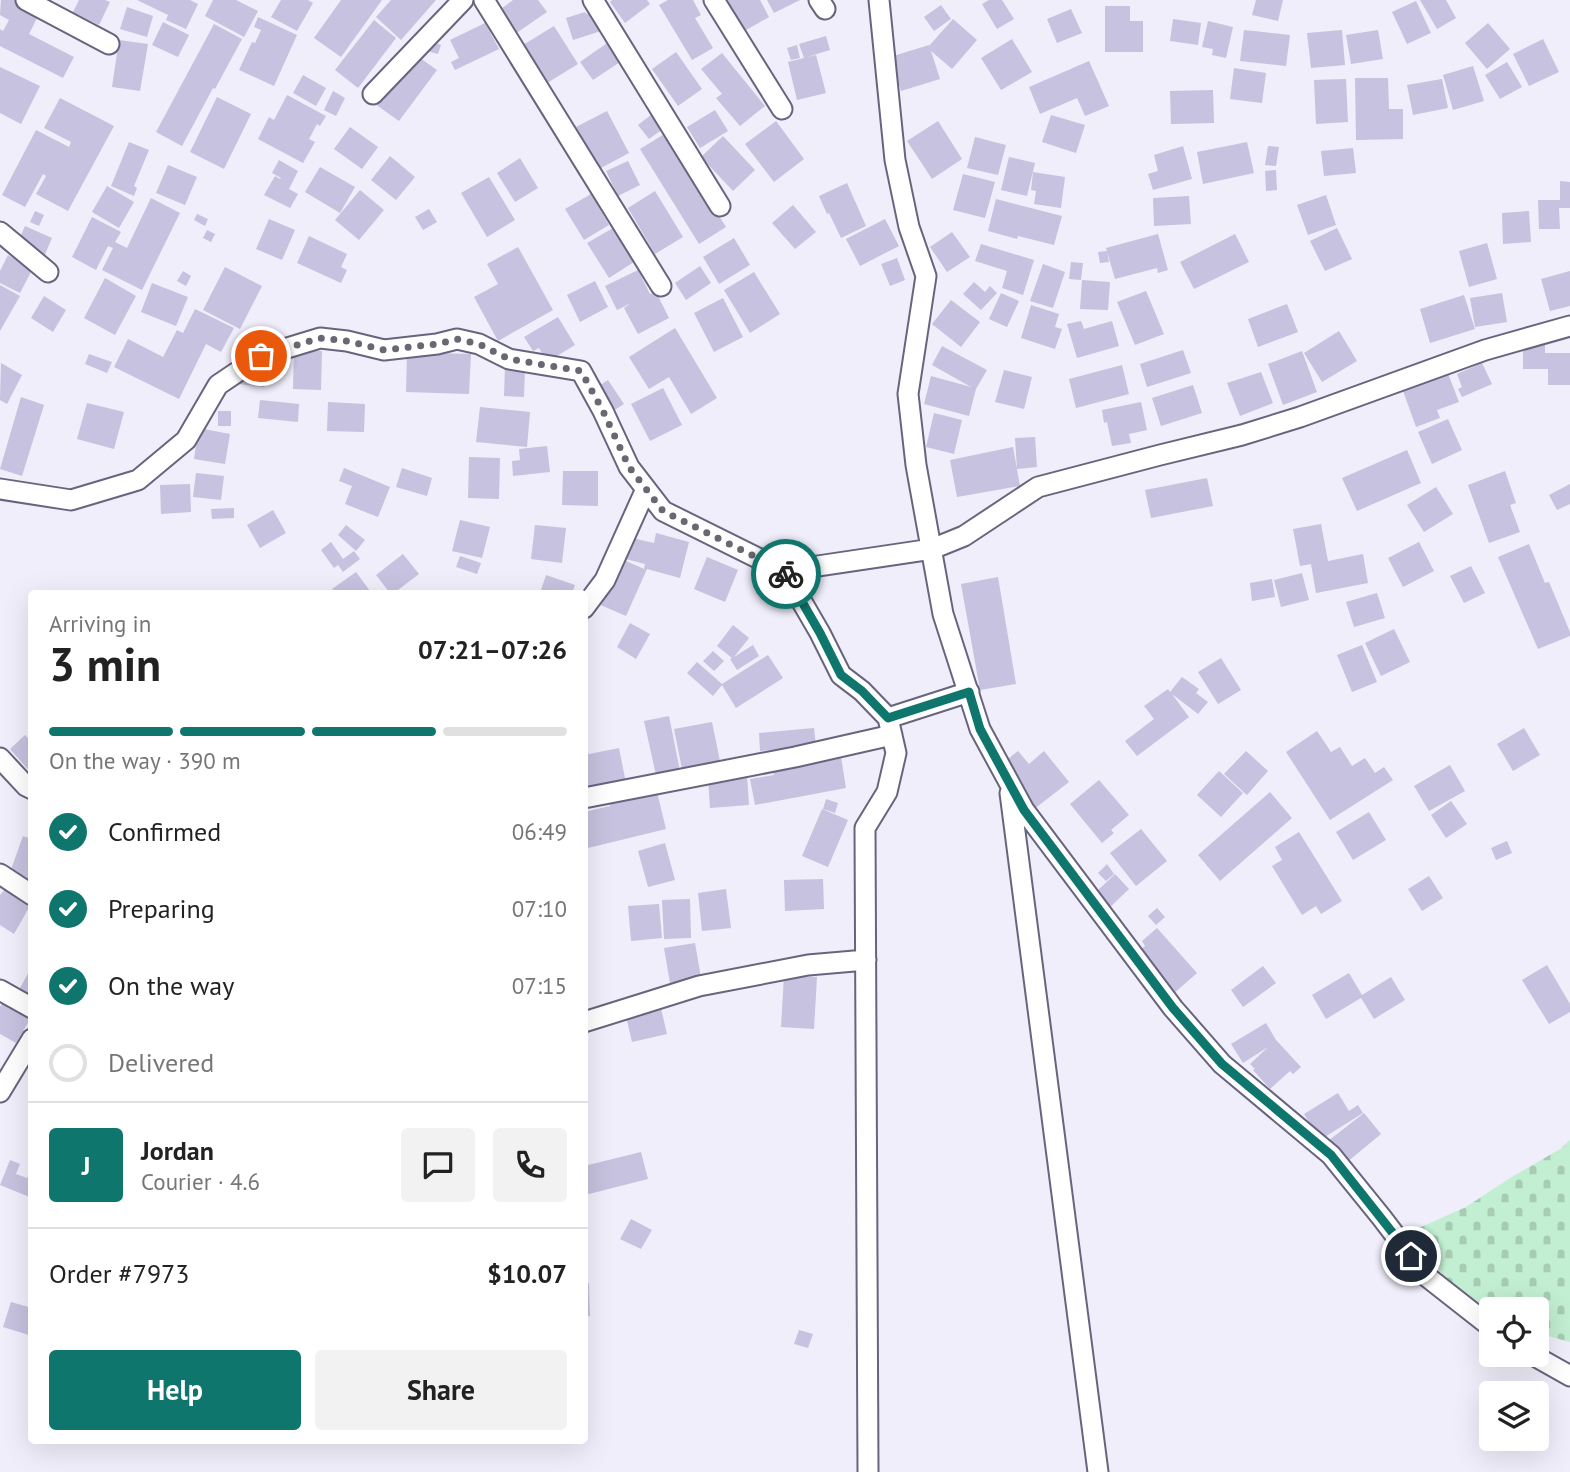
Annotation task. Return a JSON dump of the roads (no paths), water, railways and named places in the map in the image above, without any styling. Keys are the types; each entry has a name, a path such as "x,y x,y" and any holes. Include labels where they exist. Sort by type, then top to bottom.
{"street":[{"path":"26,0 109,44"},
{"path":"373,94 463,0"},
{"path":"484,0 661,286"},
{"path":"593,0 720,206"},
{"path":"714,0 782,109"},
{"path":"879,0 895,160 909,227 926,276 908,394 916,465 943,614 980,729 1024,810 1189,1027 1222,1064 1331,1155 1426,1276 1479,1318"},
{"path":"0,232 48,272"},
{"path":"784,571 932,549 964,536 1038,487 1242,435 1300,417 1485,350 1570,326"},
{"path":"0,489 71,500 138,480 186,440 218,385 261,356 320,338 384,350 457,339 479,344 509,359 581,371 629,467 663,511 784,571 841,675 862,691 890,726 896,753 887,792 865,828 868,1472"},
{"path":"588,602 604,580 646,489"},
{"path":"588,797 795,757 890,726 969,692"},
{"path":"0,758 28,787"},
{"path":"1009,782 1098,1472"},
{"path":"0,874 28,892"},
{"path":"588,1021 699,986 808,965 866,960"},
{"path":"0,990 28,1006"},
{"path":"0,1092 28,1046"},
{"path":"1549,1364 1570,1376"}]}
